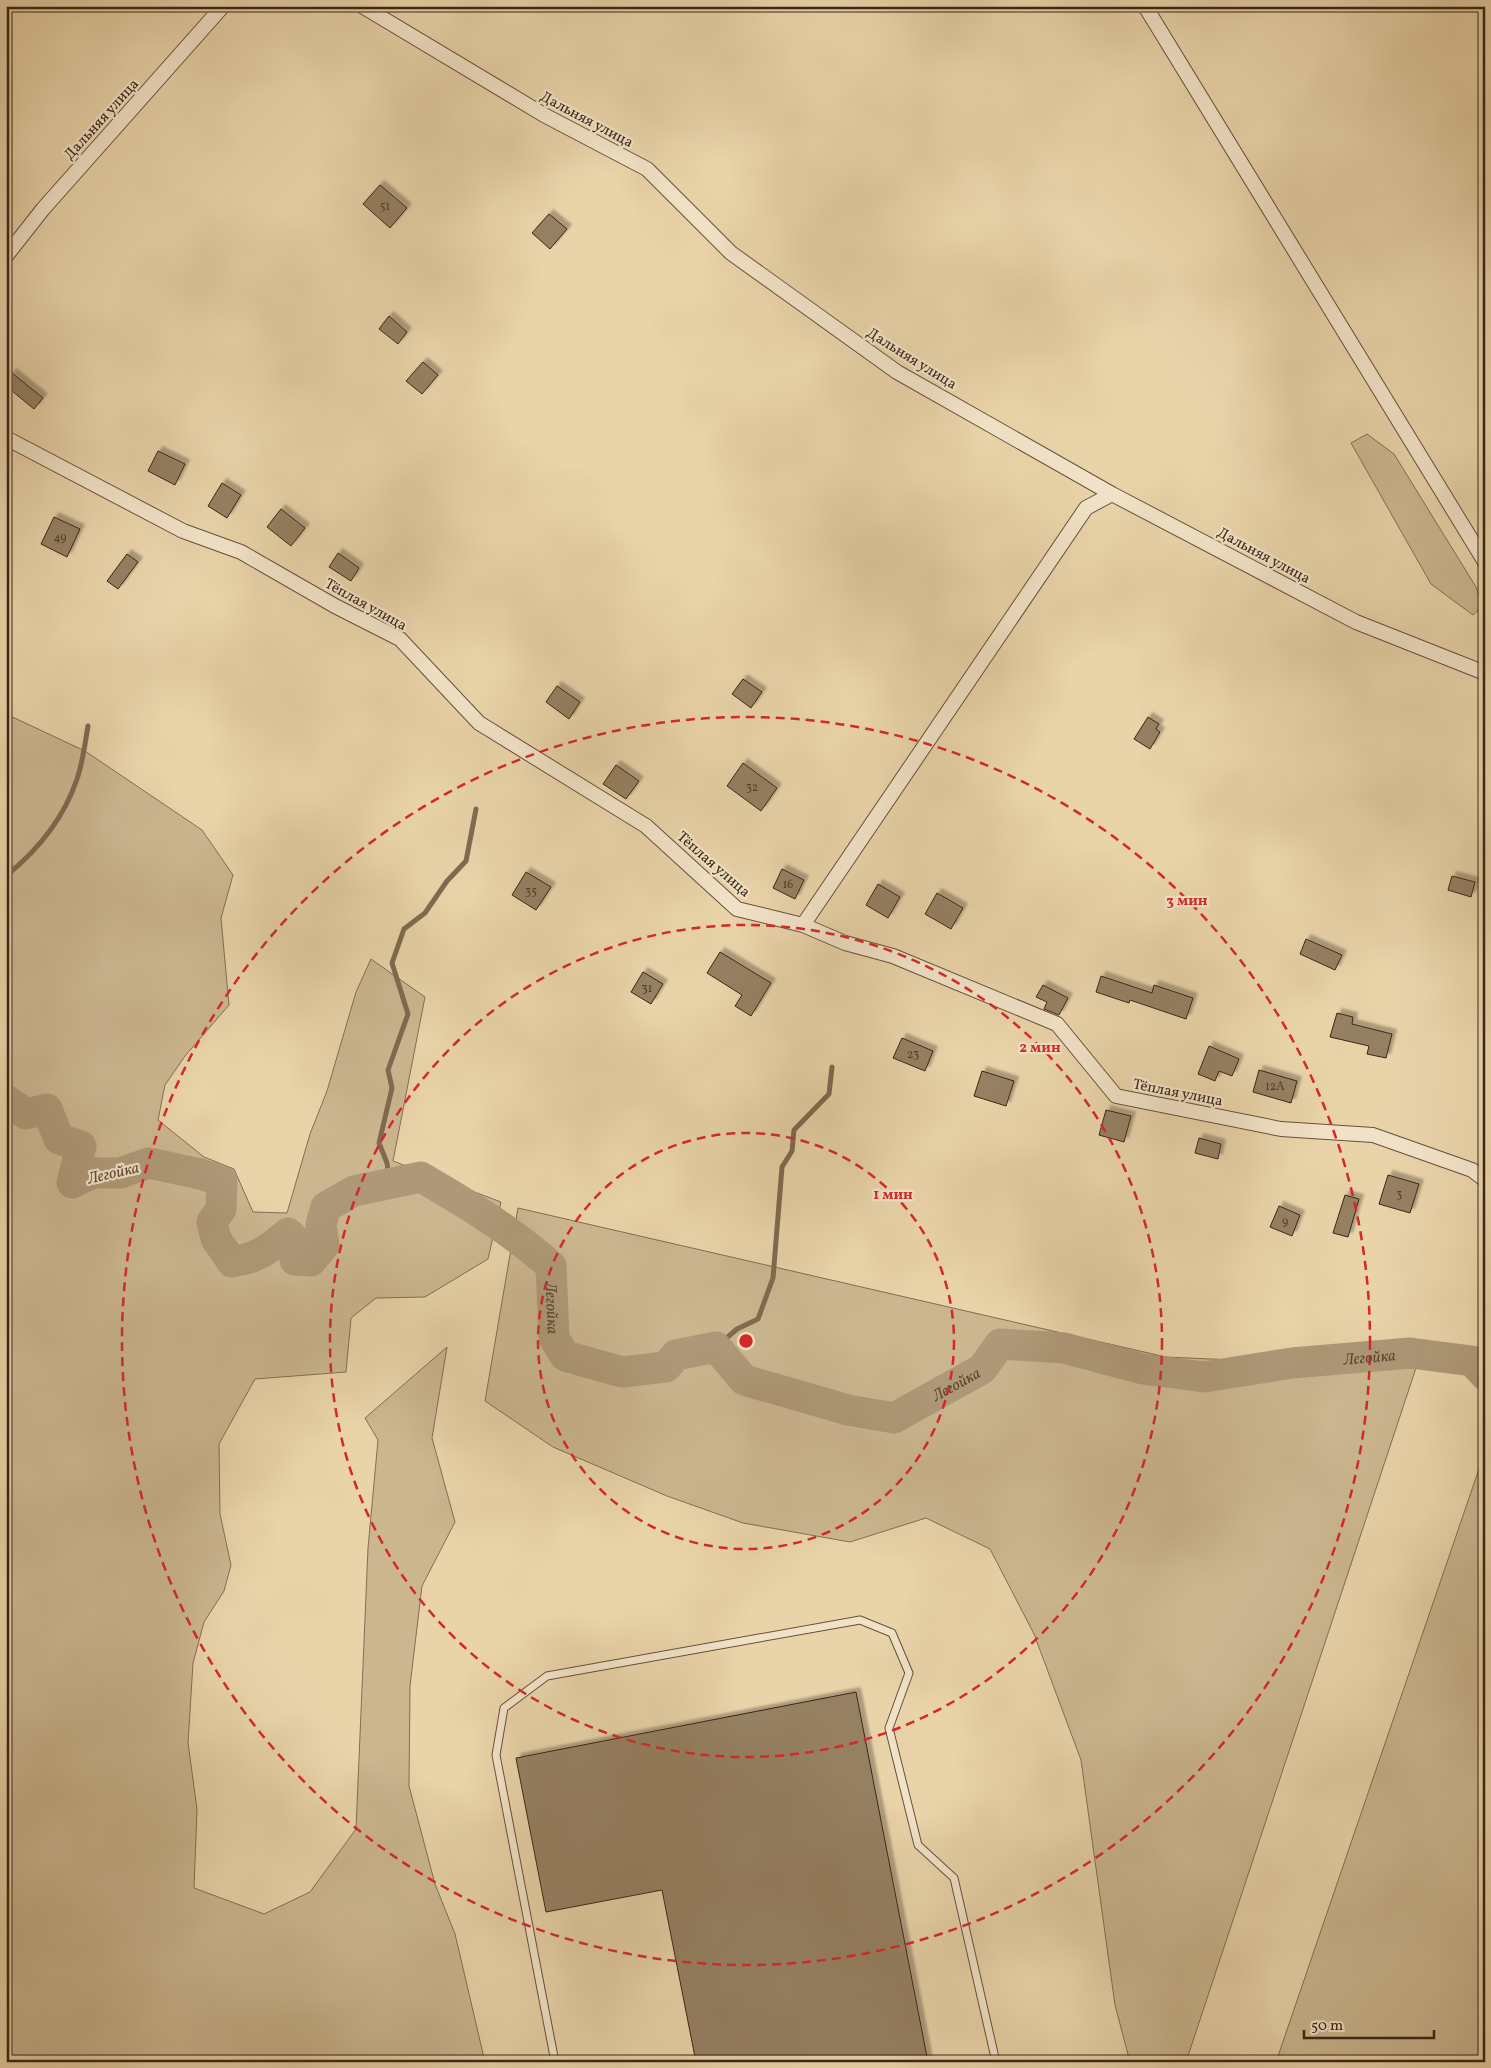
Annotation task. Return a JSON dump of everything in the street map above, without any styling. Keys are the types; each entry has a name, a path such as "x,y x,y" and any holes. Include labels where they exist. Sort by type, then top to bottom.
{"street":[{"name":"Дальняя улица","path":"6,256 43,209 223,6"},
{"name":"Дальняя улица","path":"362,6 544,115 647,169 731,252 897,372 1112,494 1356,622 1485,673"},
{"path":"1144,6 1485,562"},
{"name":"Тёплая улица","path":"6,438 183,531 241,552 335,606 400,638 479,723 646,826 737,909 804,925 845,943 893,956 1057,1024 1116,1096 1281,1129 1373,1135 1472,1170 1485,1180"},
{"path":"804,925 1086,508 1112,494"}],"lane":[{"path":"555,2062 496,1755 504,1708 547,1676 860,1620 892,1633 909,1673 889,1728 918,1845 954,1878 996,2062"}],"shaded area":[{"path":"1367,434 1394,454 1476,587 1483,606 1473,615 1431,584 1351,443"},
{"path":"6,714 85,751 202,830 233,875 221,918 229,1005 185,1056 165,1085 158,1120 204,1157 234,1169 253,1212 287,1213 310,1134 327,1091 356,992 371,959 425,997 393,1161 501,1202 488,1259 425,1297 376,1298 351,1318 346,1372 255,1379 219,1444 220,1514 231,1565 224,1591 204,1622 193,1663 188,1743 197,1809 194,1888 264,1914 310,1892 356,1829 368,1548 378,1440 365,1418 447,1347 432,1438 455,1522 422,1586 410,1686 409,1786 435,1884 455,1934 485,2062 6,2062"},
{"path":"518,1208 1166,1357 1416,1368 1186,2062 1130,2062 1115,2005 1081,1760 1034,1634 990,1549 926,1518 850,1542 743,1523 667,1496 553,1447 485,1401"},
{"path":"1485,1460 1485,2062 1276,2062 1481,1463"}],"building":[{"path":"380,185 407,208 390,228 363,204"},
{"path":"549,214 567,229 550,249 532,233"},
{"path":"389,316 407,332 398,344 379,329"},
{"path":"423,362 438,375 422,394 406,381"},
{"path":"12,373 43,398 34,409 6,386 6,381"},
{"path":"158,451 185,464 175,485 148,471"},
{"path":"222,483 241,495 227,518 208,506"},
{"path":"281,509 305,528 291,546 267,527"},
{"path":"54,517 80,529 67,557 41,544"},
{"path":"338,553 359,568 351,581 329,567"},
{"path":"127,554 138,562 118,589 107,581"},
{"path":"743,679 762,692 751,708 732,694"},
{"path":"557,686 580,702 569,719 546,702"},
{"path":"1148,717 1159,724 1156,729 1160,732 1150,749 1134,739"},
{"path":"743,763 777,788 761,811 727,786"},
{"path":"616,765 639,781 626,799 603,784"},
{"path":"782,869 804,880 795,899 773,888"},
{"path":"526,872 551,887 536,910 512,895"},
{"path":"1452,876 1475,882 1471,897 1448,890"},
{"path":"878,884 900,897 888,918 866,905"},
{"path":"937,893 963,908 951,929 925,914"},
{"path":"1306,939 1342,955 1335,970 1300,954"},
{"path":"720,952 771,983 751,1016 735,1006 742,995 707,973"},
{"path":"643,972 663,984 651,1004 631,992"},
{"path":"1101,976 1152,993 1154,985 1193,998 1186,1019 1130,1000 1129,1003 1096,992"},
{"path":"1043,985 1068,998 1059,1015 1044,1009 1047,1002 1036,997"},
{"path":"1337,1013 1353,1017 1352,1024 1392,1034 1386,1058 1367,1054 1369,1046 1330,1037"},
{"path":"902,1038 933,1051 925,1071 893,1058"},
{"path":"1209,1046 1239,1059 1232,1076 1219,1071 1215,1081 1198,1074"},
{"path":"1259,1070 1297,1081 1291,1103 1253,1092"},
{"path":"982,1071 1014,1081 1006,1106 974,1096"},
{"path":"1106,1110 1131,1116 1124,1142 1099,1135"},
{"path":"1199,1138 1221,1144 1218,1159 1195,1153"},
{"path":"1388,1175 1419,1184 1410,1213 1379,1204"},
{"path":"1345,1195 1359,1199 1348,1237 1333,1233"},
{"path":"1279,1206 1300,1215 1292,1236 1270,1227"},
{"path":"856,1692 928,2062 696,2062 662,1890 546,1912 516,1758"}],"waterway":[{"path":"6,876 39,844 65,807 79,773 88,726"},
{"path":"390,1184 387,1163 379,1143 392,1088 388,1070 408,1014 392,963 404,929 425,913 447,881 466,861 476,809"},
{"path":"716,1347 737,1329 758,1319 773,1278 782,1167 792,1151 794,1130 829,1094 832,1067"},
{"name":"Легойка","path":"6,1100 26,1114 47,1109 59,1139 81,1146 72,1183 93,1173 120,1173 149,1163 200,1174 222,1181 221,1209 212,1222 216,1239 232,1262 263,1252 288,1233 297,1242 295,1260 311,1261 324,1245 321,1224 326,1207 354,1191 421,1177 504,1229 551,1266 554,1338 565,1356 622,1372 666,1367 676,1355 716,1347 744,1380 848,1410 894,1418 982,1369 1000,1344 1064,1348 1143,1369 1204,1377 1292,1363 1410,1353 1472,1361 1485,1375"}]}
